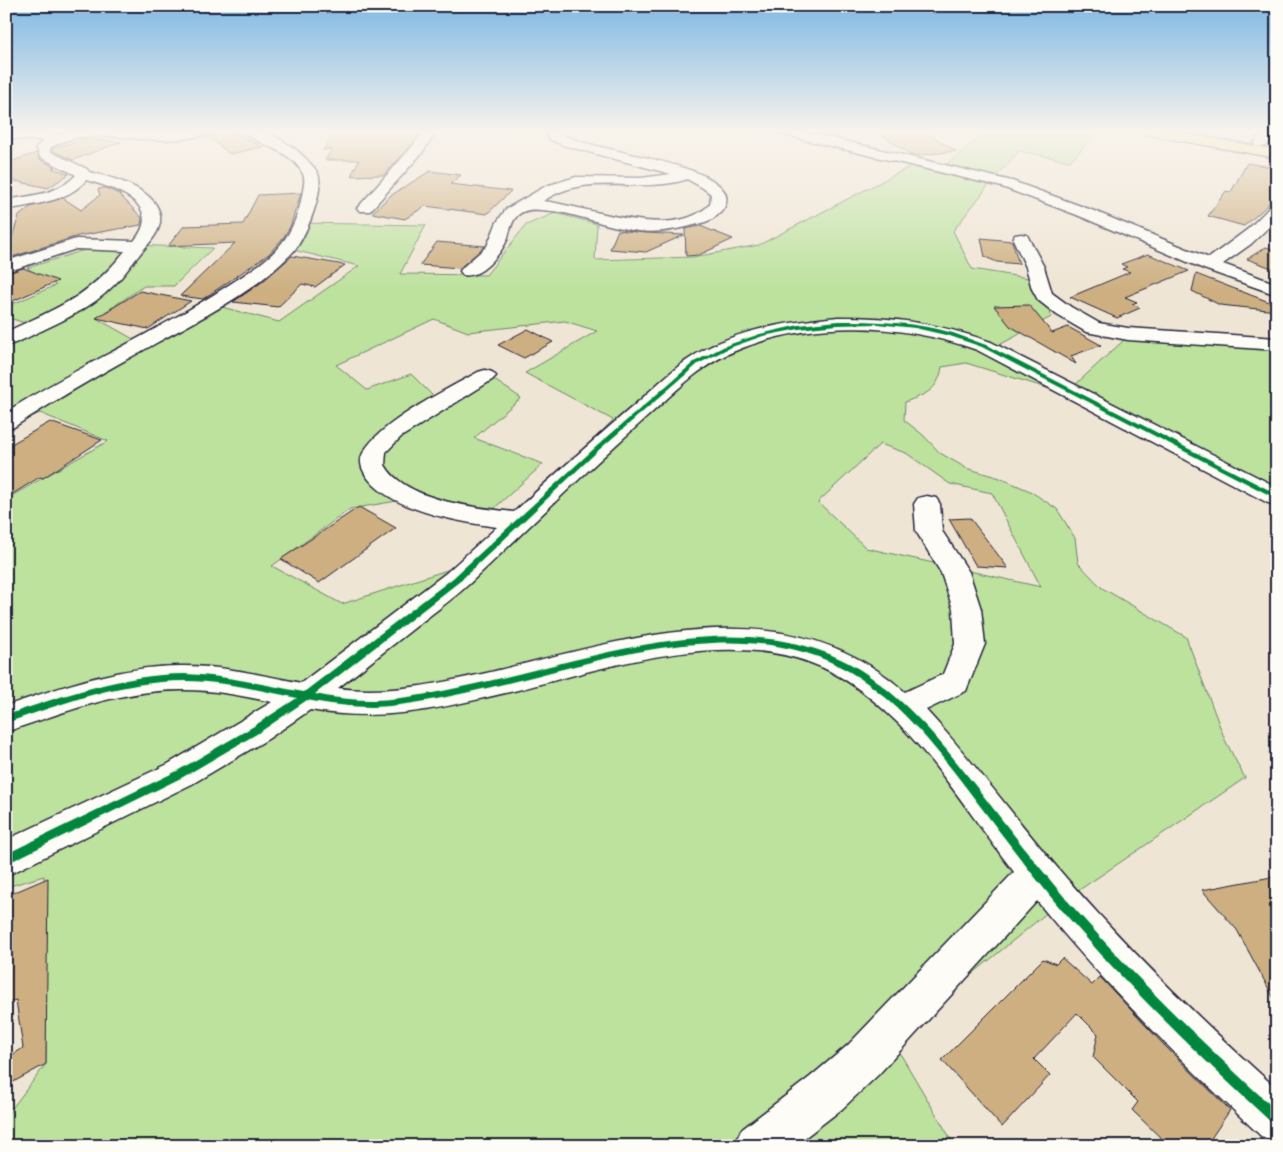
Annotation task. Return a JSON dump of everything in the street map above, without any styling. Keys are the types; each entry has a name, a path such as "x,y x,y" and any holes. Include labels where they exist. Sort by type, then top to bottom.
{"street":[{"path":"6,205 60,192 76,184"},
{"path":"6,340 67,311 94,294 118,272 151,227 152,220 148,207 142,199 124,188 111,184"},
{"path":"6,422 55,390 205,308 259,272 286,250 295,236 307,210 312,184"},
{"path":"365,208 387,184"},
{"path":"469,271 496,246 505,219 516,210 551,189 567,184"},
{"path":"526,205 544,205 636,226 682,223 708,215 715,210 720,199 719,193 715,188 707,184"},
{"path":"1006,184 1083,212 1210,265 1277,290"},
{"path":"1210,265 1233,250 1268,220 1277,209"},
{"path":"1020,240 1035,267 1045,296 1093,328 1128,334 1277,344"},
{"path":"6,267 76,244 138,246"},
{"path":"6,860 180,774 257,729 306,696 456,580 650,402 696,363 731,344 762,334 788,329 854,323 919,327 970,340 1277,497"},
{"path":"485,376 393,432 380,444 373,457 374,470 382,480 431,505 456,512 520,520"},
{"path":"902,706 930,696 955,682 970,644 967,610 956,572 929,532 927,504"},
{"path":"6,719 73,697 148,679 182,677 214,680 356,704 420,699 640,648 675,642 737,639 761,640 800,647 838,661 875,684 902,706 940,747 1037,874 1151,999 1277,1120"},
{"path":"757,1146 826,1093 863,1060 1037,874"}],"green space":[{"path":"877,184 990,184 953,231 972,269 1047,281 1051,317 992,349 1076,384 1136,329 1277,338 1277,503 1050,389 966,363 942,367 934,387 925,394 905,402 904,420 923,435 940,453 966,468 1000,478 1030,491 1057,509 1075,538 1078,563 1102,588 1186,637 1225,740 1245,778 1054,907 892,1040 955,1146 8,1146 6,1116 46,1064 44,876 6,887 6,499 108,441 40,413 6,428 6,343 41,328 6,317 6,307 56,285 27,268 104,244 213,248 174,286 144,286 96,318 144,345 214,305 279,322 359,266 285,248 299,223 426,225 400,274 486,275 526,225 555,213 597,224 595,260 694,257 759,245","holes":["434,319 468,332 565,321 597,331 525,373 613,420 472,562 342,604 272,566 350,509 420,497 478,523 543,464 474,438 521,398 487,375 437,400 411,374 367,390 336,365","880,444 906,453 950,484 992,493 1041,587 866,548 818,502"]}],"building":[{"path":"28,184 54,184 48,188"},
{"path":"410,184 450,184 511,191 487,214 425,206 405,219 372,213 390,196"},
{"path":"1236,184 1277,184 1268,205 1244,226 1208,216 1226,191 1231,192"},
{"path":"105,188 119,194 142,218 141,225 78,236 6,259 6,244 10,243 19,216 30,207 63,198 81,210 100,195 98,189"},
{"path":"301,193 290,227 269,254 203,299 180,296 235,243 168,246 184,226 243,224 258,195"},
{"path":"700,226 733,239 699,255 686,256 685,229"},
{"path":"618,230 684,235 646,252 610,249"},
{"path":"981,238 1012,241 1019,264 997,262 985,257"},
{"path":"437,242 485,246 460,268 420,265"},
{"path":"1266,247 1277,251 1277,270 1247,259"},
{"path":"1148,254 1189,271 1125,297 1137,302 1132,304 1140,308 1117,318 1070,297 1130,272 1122,269 1127,267 1121,264"},
{"path":"292,256 345,265 315,287 302,284 278,307 233,302 262,282"},
{"path":"23,268 58,281 6,304 6,274"},
{"path":"1196,274 1277,305 1277,311 1220,305 1192,291"},
{"path":"140,291 191,301 148,329 96,318"},
{"path":"1029,305 1052,333 1068,327 1101,345 1071,356 1076,364 1010,326 994,306"},
{"path":"528,329 553,342 524,358 498,345"},
{"path":"50,422 102,440 43,478 40,477 6,498 6,447"},
{"path":"359,507 396,528 319,583 281,559"},
{"path":"970,518 1008,568 976,566 949,519"},
{"path":"1277,876 1277,1004 1237,930 1202,890"},
{"path":"48,878 46,1064 6,1086 6,1059 23,1048 16,1000 6,1003 6,896"},
{"path":"1062,958 1092,985 1100,977 1164,1045 1230,1110 1206,1146 1169,1146 1132,1110 1138,1102 1093,1057 1098,1034 1077,1013 1034,1059 1050,1075 1002,1127 942,1060 1043,959 1056,964"}],"cycle path":[{"path":"6,859 180,774 257,729 306,696 456,580 599,447 696,363 727,347 762,335 799,327 838,323 877,323 915,327 951,334 984,346 1277,497"},
{"path":"6,719 81,694 157,679 210,679 324,699 371,703 394,702 437,695 652,646 696,641 739,639 782,643 820,654 854,670 884,691 911,716 937,744 1042,878 1101,945 1174,1022 1277,1120"}]}
